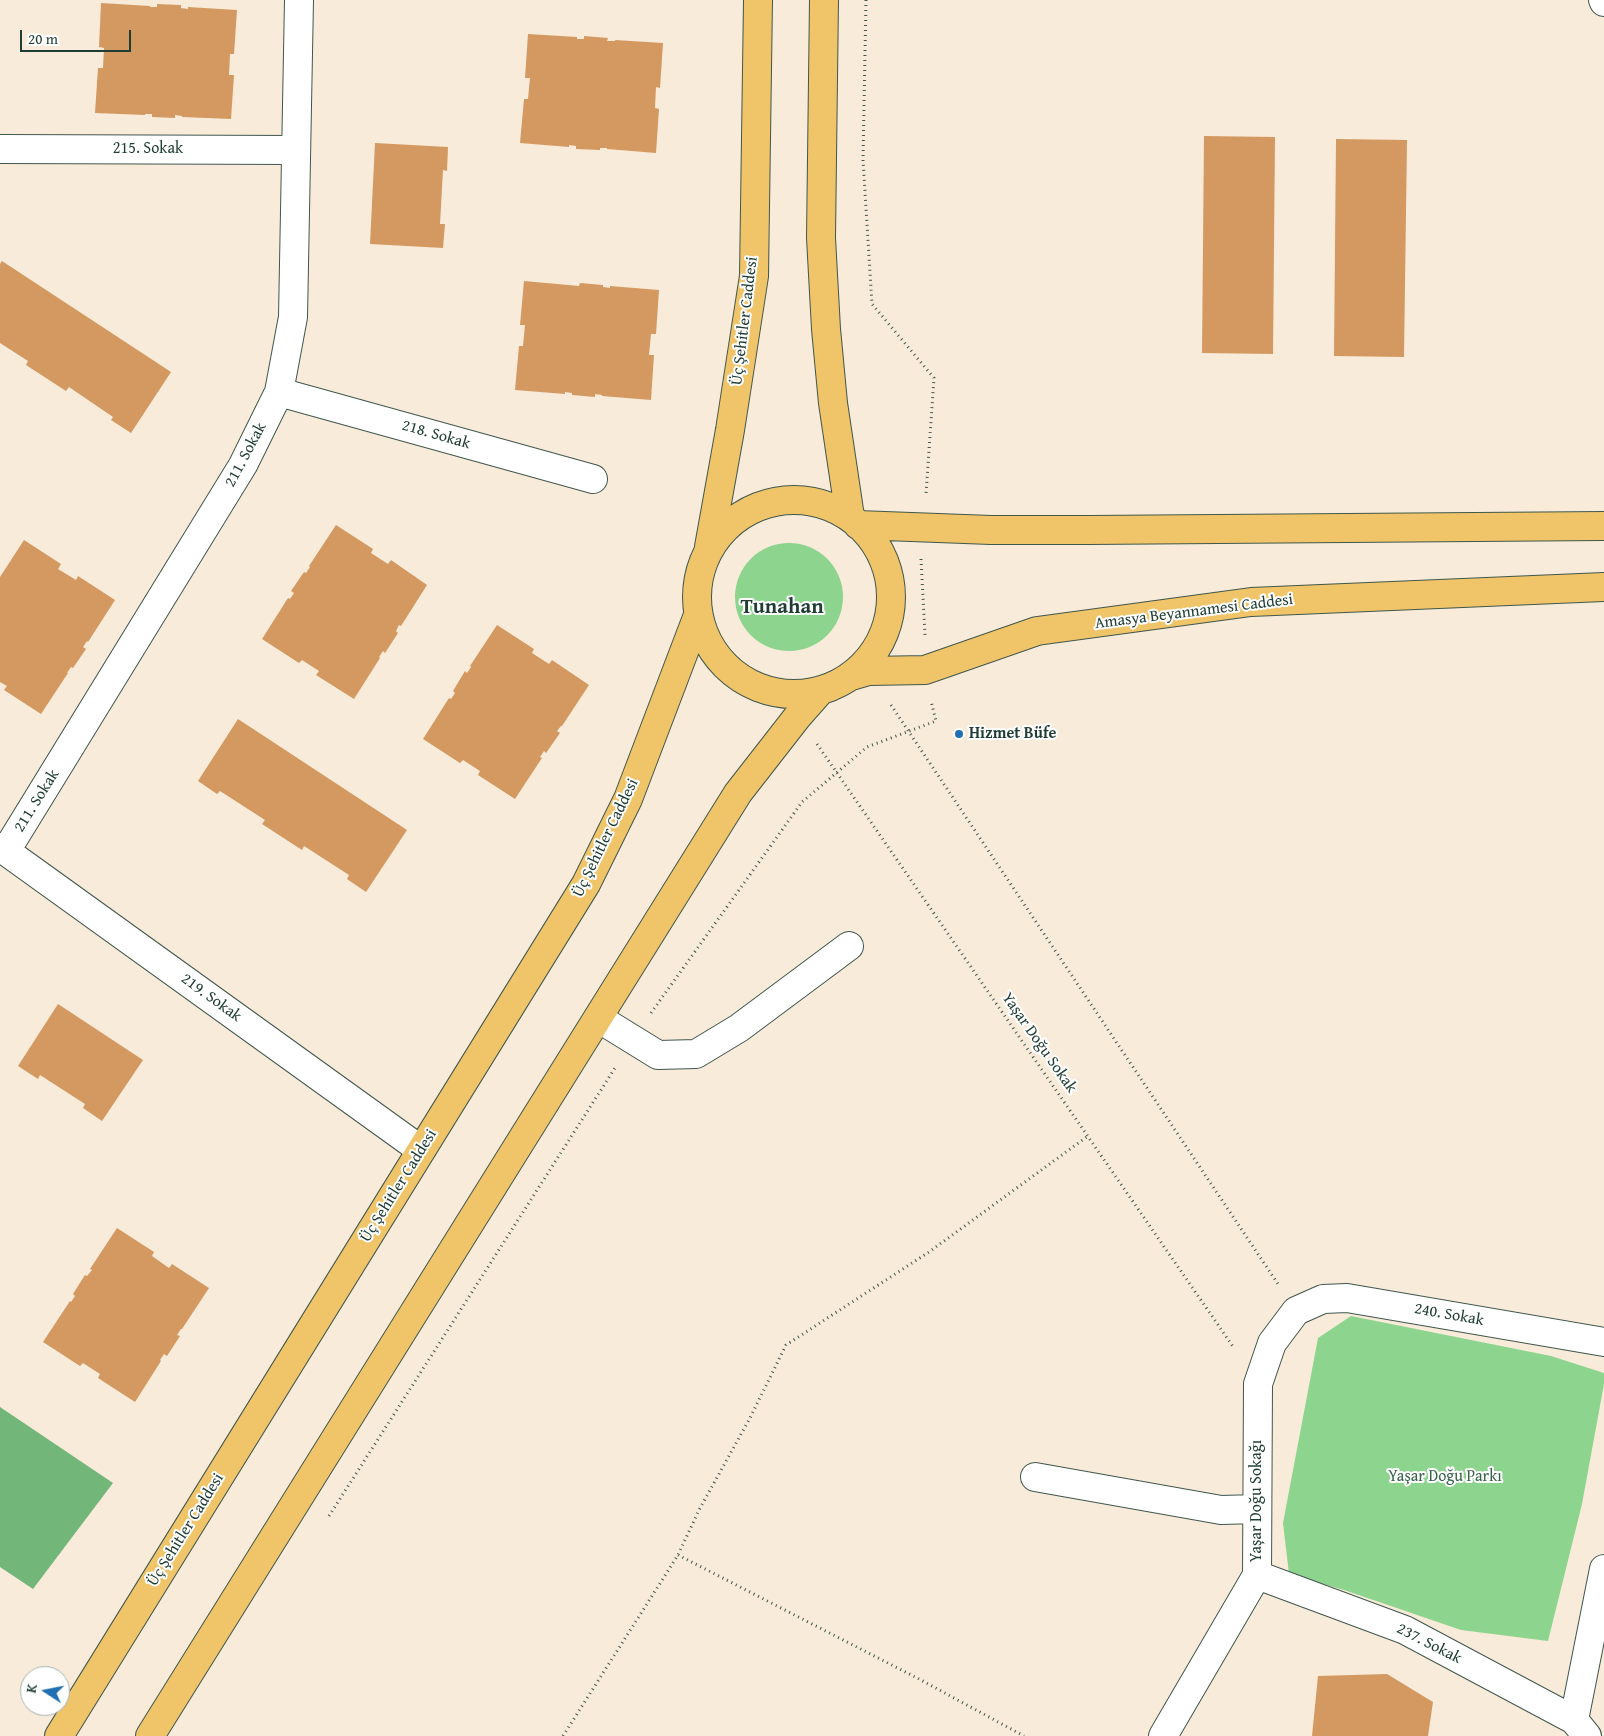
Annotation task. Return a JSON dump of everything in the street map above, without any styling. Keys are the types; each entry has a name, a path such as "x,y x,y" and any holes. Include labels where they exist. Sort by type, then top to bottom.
{"main road":[{"name":"Üç Şehitler Caddesi","path":"709,549 754,276 758,0"},
{"path":"824,0 821,238 826,329 833,403 854,521"},
{"path":"789,499 821,503 854,521 872,538 886,566 891,596 886,626 873,654 860,673 821,690 789,694 758,687 730,670 710,645 698,615 697,592 701,570 709,549 730,524 757,506 789,499"},
{"path":"854,521 991,530 1604,526"},
{"name":"Amasya Beyannamesi Caddesi","path":"860,673 925,670 1038,632 1251,602 1604,587"},
{"name":"Üç Şehitler Caddesi","path":"59,1736 586,884 628,799 698,615"},
{"path":"150,1736 738,793 798,716 821,690"}],"street":[{"name":"211. Sokak","path":"3,849 242,465 280,392 293,317 299,0"},
{"name":"215. Sokak","path":"0,148 296,150"},
{"name":"218. Sokak","path":"280,392 593,479"},
{"name":"219. Sokak","path":"3,849 421,1150"},
{"path":"598,1018 658,1055 696,1054 739,1028 850,946"},
{"name":"240. Sokak","path":"1296,1311 1323,1299 1347,1298 1604,1342"},
{"name":"Yaşar Doğu Sokağı","path":"1163,1736 1257,1575 1258,1384 1272,1344 1296,1311"},
{"path":"1035,1477 1221,1510 1257,1509"},
{"path":"1581,1728 1604,1569"},
{"name":"237. Sokak","path":"1257,1575 1405,1630 1581,1728"}],"path":[{"path":"866,0 863,160 872,304 934,378 926,498"},
{"path":"922,562 925,640"},
{"path":"860,673 909,732 1296,1311"},
{"name":"Yaşar Doğu Sokak","path":"798,716 1258,1384"},
{"path":"328,1518 646,1020 802,802 867,747 936,722"},
{"path":"563,1736 678,1555 699,1510 750,1418 786,1345 929,1252 1088,1136"},
{"path":"678,1555 919,1679 1024,1736"}],"green space":[{"path":"789,543 810,547 827,559 839,576 843,597 839,618 827,635 810,647 789,651 768,647 751,635 739,618 735,597 739,576 751,559 768,547"},
{"name":"Yaşar Doğu Parkı","path":"1351,1316 1551,1356 1604,1373 1604,1384 1582,1504 1548,1641 1461,1630 1344,1590 1289,1574 1283,1523 1318,1338"},
{"path":"0,1407 113,1483 33,1589 0,1567"}],"building":[{"path":"101,3 150,7 157,7 157,4 181,5 181,8 188,9 188,7 237,10 234,54 230,54 229,75 234,75 231,119 175,115 175,118 152,117 152,114 95,113 98,68 103,68 104,48 99,47"},
{"path":"528,34 577,37 577,39 584,39 584,36 608,38 607,41 663,43 660,88 656,87 655,108 659,109 656,153 607,148 600,148 600,150 576,149 576,146 569,145 569,147 520,143 524,99 528,99 530,78 525,78"},
{"path":"1204,136 1275,137 1273,354 1202,353"},
{"path":"1336,139 1407,140 1404,357 1334,356"},
{"path":"375,143 448,147 447,171 443,170 440,224 445,224 443,248 370,244"},
{"path":"2,261 171,372 131,433 111,420 113,417 69,387 66,391 26,365 28,361 0,343 0,264"},
{"path":"524,281 579,286 580,283 603,285 603,287 610,288 610,286 659,290 656,334 651,334 649,355 654,355 651,400 595,394 595,397 572,395 572,393 565,392 565,394 515,390 519,346 523,346 525,325 520,325"},
{"path":"336,525 373,549 371,553 388,564 391,560 427,585 401,626 399,625 396,631 398,633 385,653 383,651 379,657 354,699 316,675 319,671 302,660 299,663 262,639 288,598 290,599 294,593 291,591 304,572 306,573"},
{"path":"24,540 61,564 58,569 76,580 78,576 115,600 83,647 86,649 73,668 71,667 41,714 4,690 7,686 0,682 0,577"},
{"path":"497,625 534,649 532,653 549,664 552,660 589,685 557,731 560,733 546,753 544,751 540,757 542,758 515,799 478,775 480,771 463,760 460,763 423,739 449,698 451,699 455,693 453,691 465,671 467,673"},
{"path":"238,719 407,830 366,892 347,879 349,875 304,846 302,850 262,824 265,820 220,791 217,794 198,781"},
{"path":"58,1004 143,1060 102,1121 83,1108 85,1104 40,1075 38,1079 18,1066"},
{"path":"117,1228 154,1252 152,1256 169,1268 172,1264 209,1288 177,1335 180,1336 167,1356 164,1354 160,1360 135,1402 98,1378 100,1374 83,1363 80,1366 43,1342 75,1296 73,1294 85,1275 87,1276 92,1270 90,1269"},
{"path":"1387,1674 1433,1702 1428,1736 1312,1736 1318,1676"}],"place":[{"name":"Hizmet Büfe","path":"959,734"}],"district":[{"name":"Tunahan","path":"782,608"}]}
